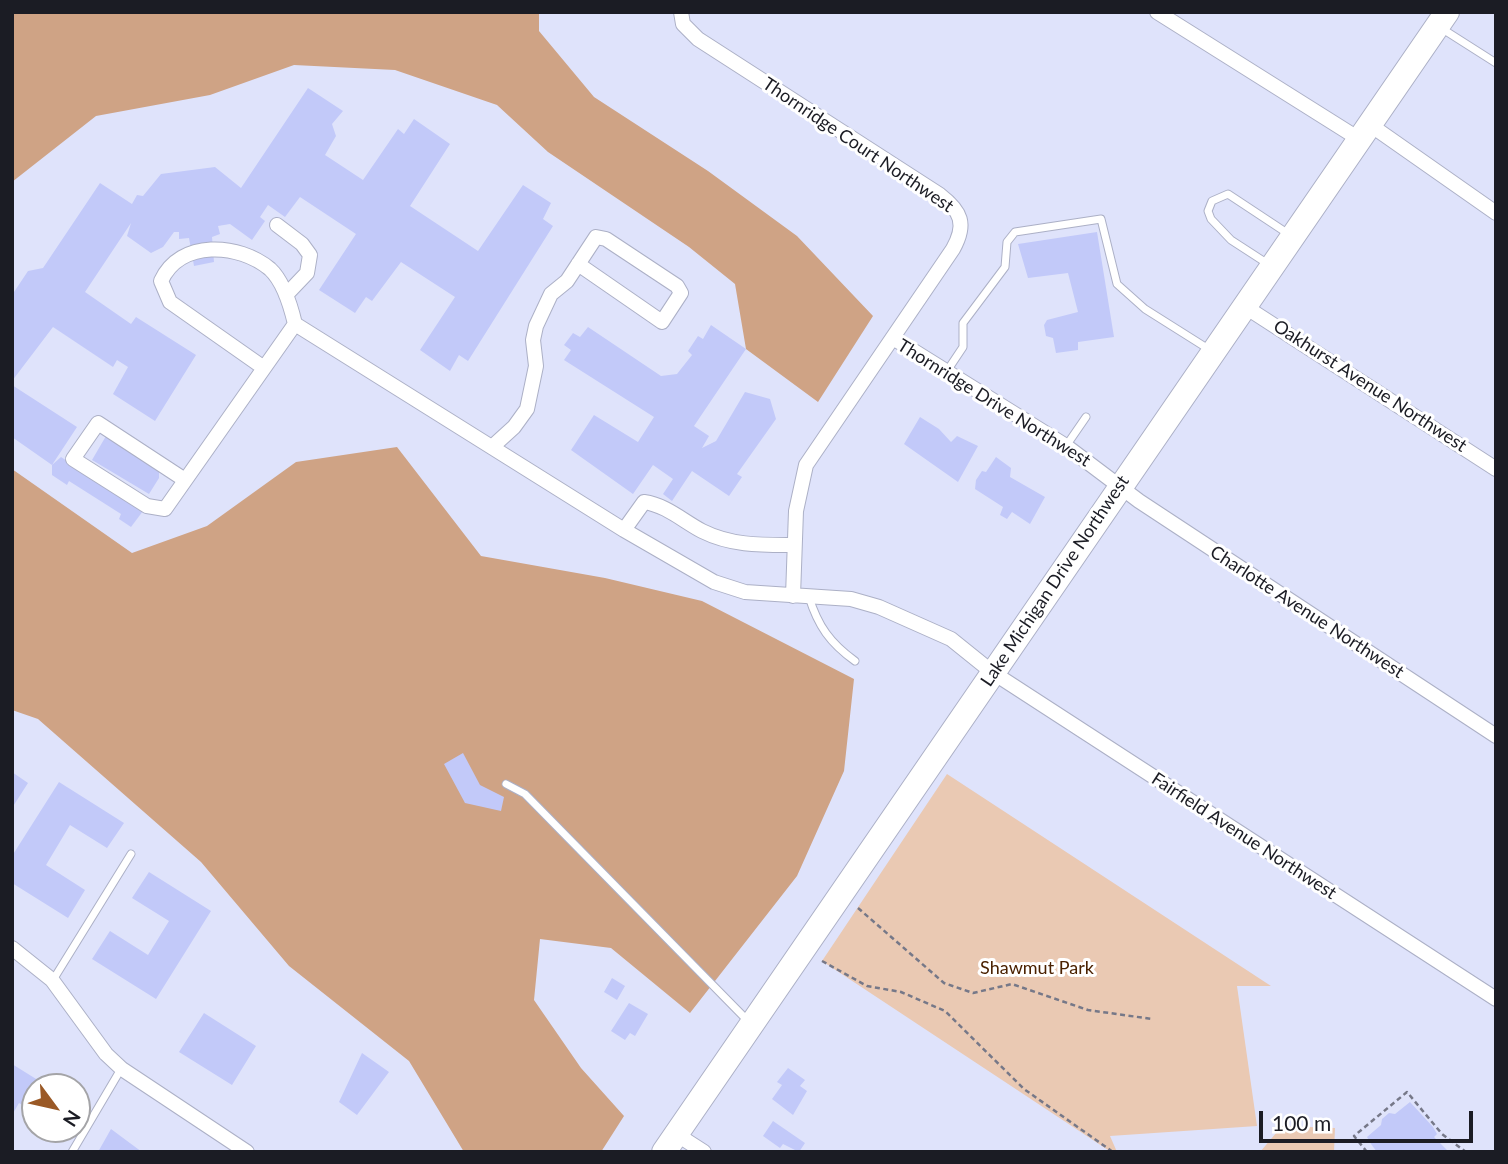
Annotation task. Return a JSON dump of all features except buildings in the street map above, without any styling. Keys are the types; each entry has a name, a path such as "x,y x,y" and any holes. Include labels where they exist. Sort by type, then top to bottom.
{"highway":[{"name":"Lake Michigan Drive Northwest","path":"670,1143 1291,236 1443,19"}],"street":[{"name":"Thornridge Court Northwest","path":"681,12 683,24 698,39 957,208 962,220 961,236 893,338"},
{"path":"1157,12 1364,131 1496,213"},
{"path":"277,225 302,244 310,255 307,273 286,295"},
{"path":"492,447 514,427 527,409 536,366 533,340 536,326 551,294 567,281 578,264 597,237 606,239 677,286 681,293 662,322 578,264"},
{"path":"185,481 98,423 73,459 147,506 166,509 295,324 286,295 272,271 248,255 200,248 177,259 161,281 170,302 264,368"},
{"name":"Oakhurst Avenue Northwest","path":"1244,306 1496,469"},
{"name":"Fairfield Avenue Northwest","path":"295,324 624,530 714,582 745,592 851,600 898,613 951,639 992,672 1496,999"},
{"name":"Thornridge Drive Northwest","path":"793,596 796,511 806,465 893,338 1066,446 1121,485"},
{"name":"Charlotte Avenue Northwest","path":"1121,485 1139,500 1496,736"},
{"path":"624,530 644,502 657,504 704,532 726,541 749,545 794,545"},
{"path":"12,948 52,980 106,1054 122,1069 247,1152"},
{"path":"670,1143 704,1152"}],"lane":[{"path":"1443,19 1496,63"},
{"path":"1271,266 1218,227 1208,211 1212,201 1228,194 1291,236"},
{"path":"947,372 963,347 963,323 1005,267 1007,242 1014,232 1101,219 1117,284 1145,309 1212,351"},
{"path":"1066,446 1086,417"},
{"path":"809,597 815,617 828,639 855,661"},
{"path":"506,784 525,794 751,1024"},
{"path":"52,980 131,854"},
{"path":"72,1152 122,1069"}],"path":[{"path":"859,908 944,983 973,993 1012,984 1088,1010 1152,1019"},
{"path":"822,961 867,986 901,992 945,1011 1024,1089 1113,1152"},
{"path":"1367,1152 1354,1136 1407,1092 1442,1134 1466,1152"}],"green space":[{"name":"Shawmut Park","path":"947,774 1271,986 1237,986 1257,1126 1110,1136 1117,1152 1111,1152 822,961"},
{"path":"1282,1126 1335,1128 1334,1152 1260,1152"}],"shaded area":[{"path":"12,12 539,12 539,31 594,97 708,171 797,236 873,316 818,402 746,349 735,284 689,247 548,152 497,105 395,70 294,65 210,95 96,116 12,182"},
{"path":"397,447 481,556 605,578 702,601 854,679 844,771 797,876 690,1013 611,948 540,939 534,1000 581,1068 624,1116 601,1152 464,1152 409,1061 289,966 201,862 38,719 12,710 12,469 132,553 207,526 296,462"}]}
